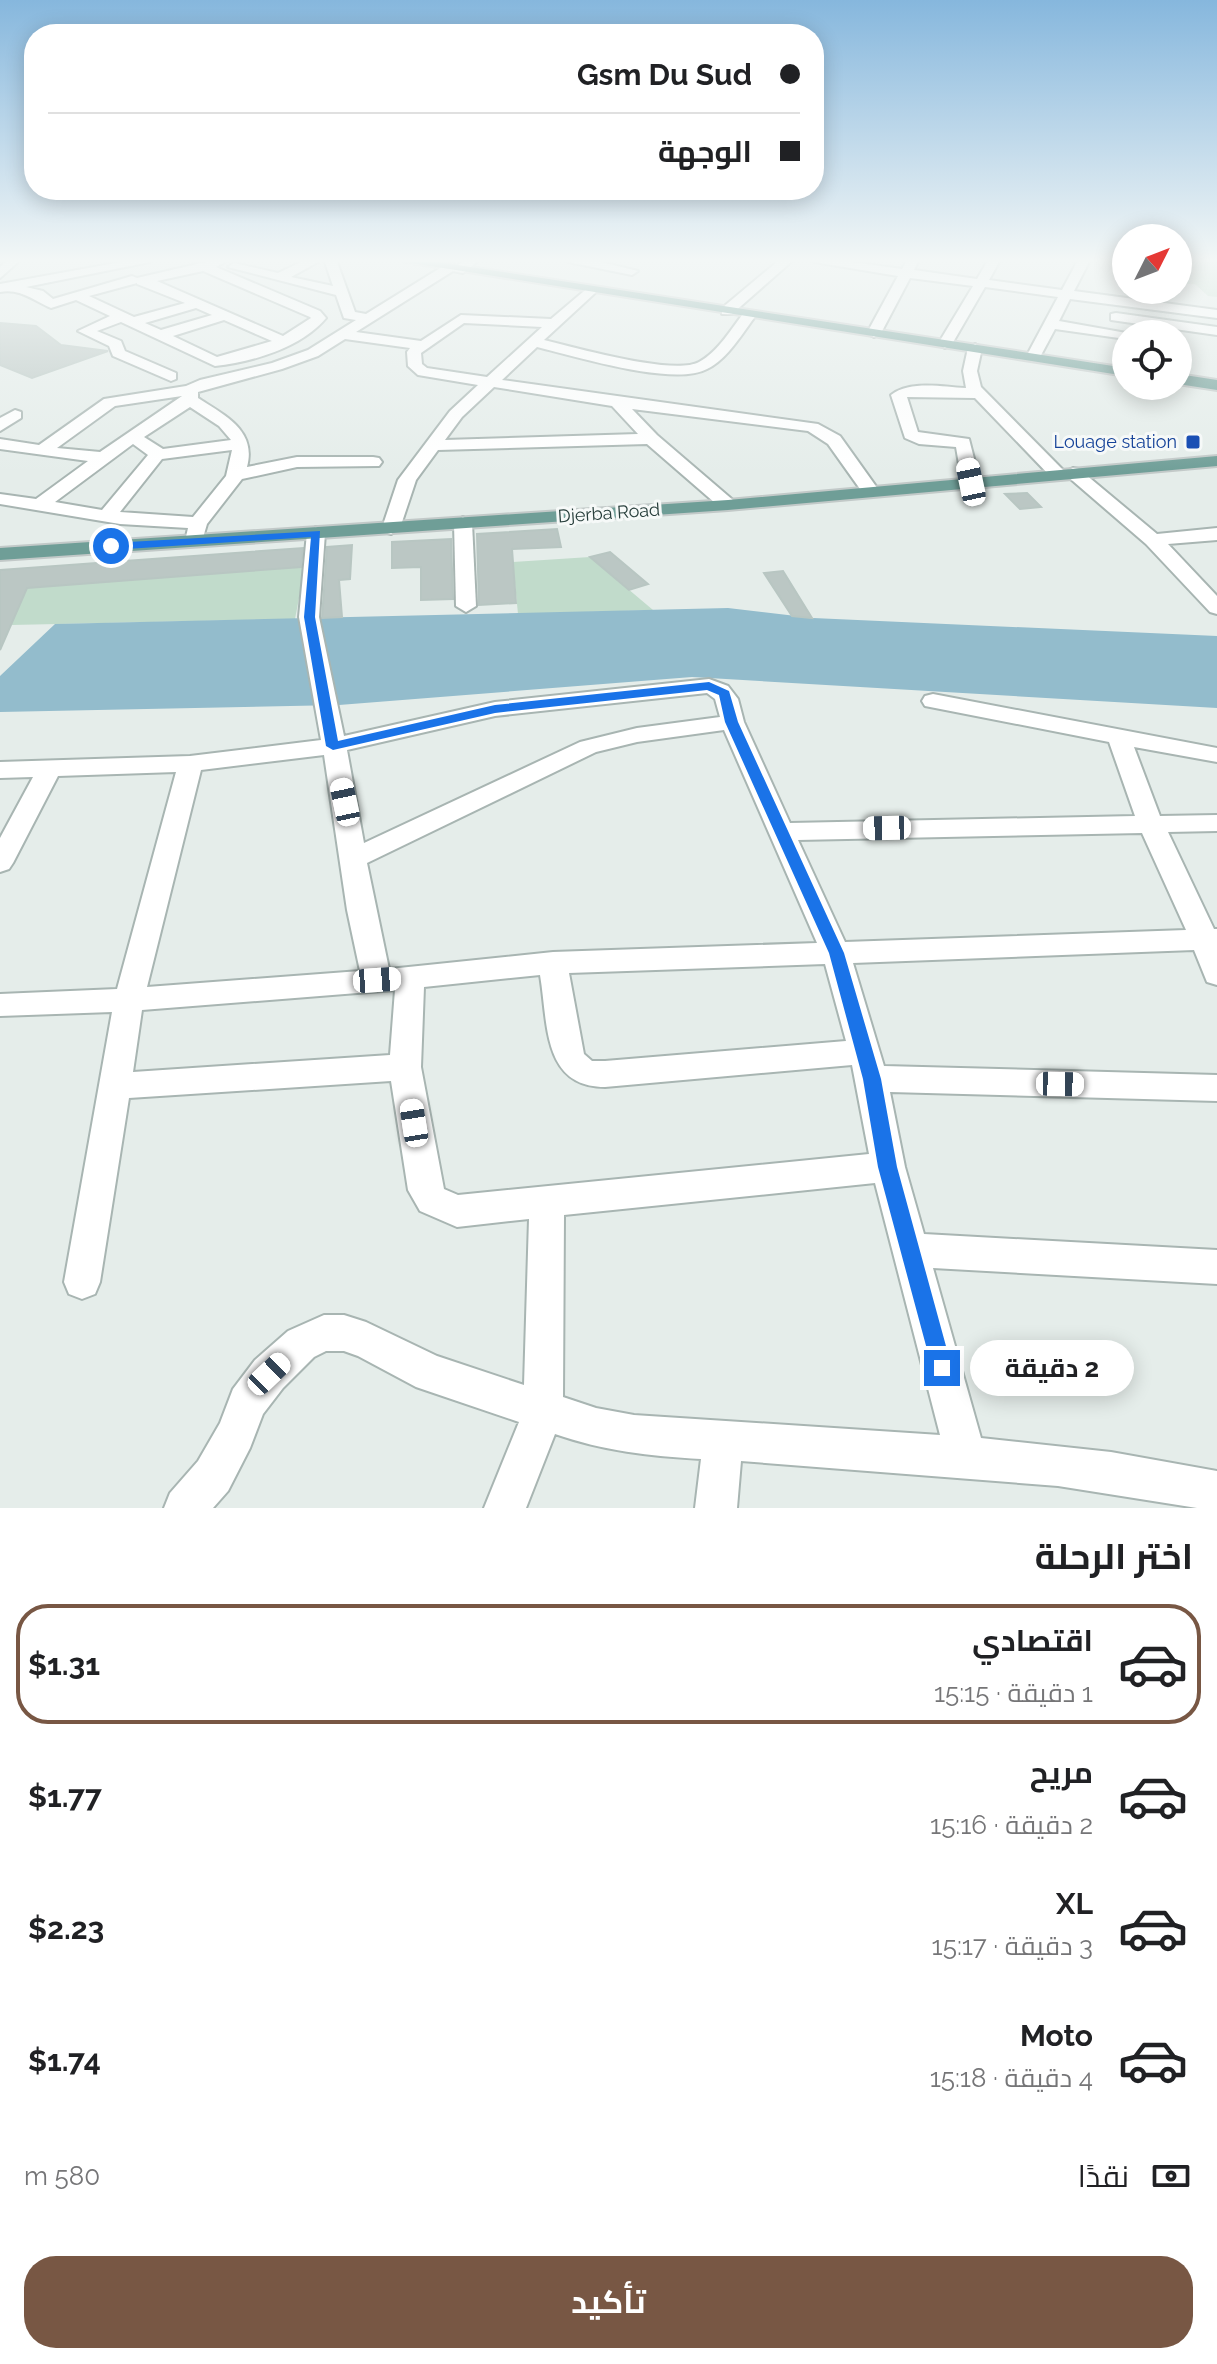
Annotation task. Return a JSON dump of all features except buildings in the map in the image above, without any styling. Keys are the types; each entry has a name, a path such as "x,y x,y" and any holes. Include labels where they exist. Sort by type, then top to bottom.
{"main road":[{"path":"870,332 1112,370"},
{"path":"1192,381 1217,385"},
{"name":"Djerba Road","path":"0,554 196,532 316,533 728,505 1217,461"}],"street":[{"path":"88,332 116,344 118,353 171,376"},
{"path":"155,332 215,362 290,338 341,337 421,345"},
{"path":"161,335 168,332"},
{"path":"271,332 290,338"},
{"path":"290,338 298,332"},
{"path":"39,506 212,381 287,363 347,332"},
{"path":"440,332 421,345 413,356 418,370 617,402 798,424 820,430 834,440 871,492"},
{"path":"391,528 407,480 456,414 543,332"},
{"path":"533,342 643,364 691,370 704,365 733,332"},
{"path":"945,344 952,332"},
{"path":"1033,357 1046,332"},
{"path":"975,348 970,371 978,393 1065,474 1153,540 1217,608"},
{"path":"971,482 963,443 914,437 908,431 899,395 911,391 978,393"},
{"path":"0,499 196,532 234,475 239,461 239,444 230,428 190,395 110,402 42,451"},
{"path":"617,402 651,439 728,505"},
{"path":"0,426 15,415"},
{"path":"132,437 155,450 157,455"},
{"path":"434,445 651,439"},
{"path":"0,444 104,458"},
{"path":"107,516 157,455 239,444"},
{"path":"234,475 297,462 373,462"},
{"path":"463,523 466,606"},
{"path":"316,533 309,617 377,980"},
{"path":"1153,540 1217,534"},
{"path":"0,770 190,764 333,746 495,709 709,686 725,693 732,722 836,953 868,1066 888,1167 966,1457"},
{"path":"933,701 1217,755"},
{"path":"352,859 588,747 637,735 732,722"},
{"path":"1119,735 1126,765 1149,824 1211,939 1217,974"},
{"path":"82,1282 129,1000 190,764"},
{"path":"0,863 50,768"},
{"path":"781,832 1217,823"},
{"path":"0,1005 129,1000 410,978 553,963 1211,939"},
{"path":"553,963 569,1057 582,1072 868,1066 1217,1088"},
{"path":"410,978 405,1067 423,1179 432,1200 457,1211 888,1167"},
{"path":"114,1086 405,1067"},
{"path":"505,1508 543,1413 547,1201"},
{"path":"910,1250 1217,1267"},
{"path":"185,1508 213,1476 236,1434 247,1403 269,1374 301,1344 324,1333 344,1333 366,1340 430,1373 543,1413 634,1435 966,1457 1090,1469 1173,1481 1217,1492"},
{"path":"716,1508 723,1440"}],"green space":[{"path":"590,557 653,610 518,614 513,562"},
{"path":"305,567 295,619 11,625 26,588"}],"water":[{"path":"728,608 813,618 1217,636 1217,708 692,677 339,705 0,712 0,676 55,624"}],"place":[{"name":"Louage station","path":"1193,442"}],"route":[{"path":"111,546 316,533 309,617 333,746 495,709 544,702 709,686 725,693 732,722 836,953 872,1079 888,1167 942,1368"}]}
